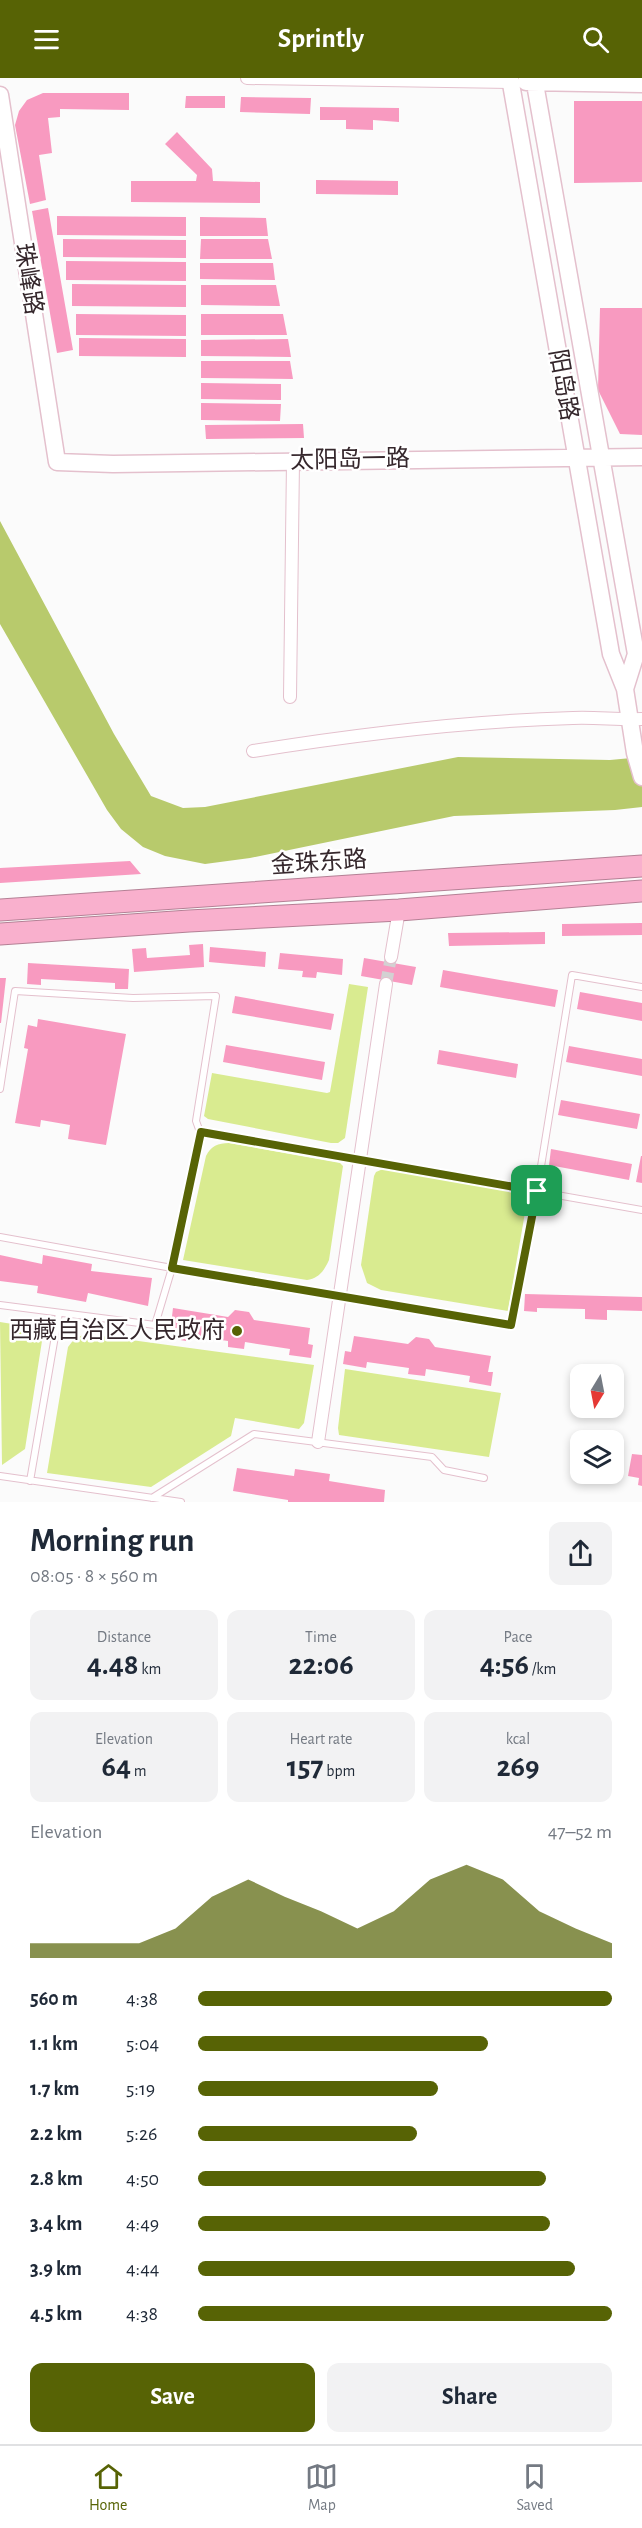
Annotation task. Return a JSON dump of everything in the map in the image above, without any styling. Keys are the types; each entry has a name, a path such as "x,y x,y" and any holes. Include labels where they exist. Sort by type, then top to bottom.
{"highway":[{"name":"金珠东路","path":"0,910 642,866"},
{"name":"金珠东路","path":"0,934 399,910 642,891"}],"main road":[{"path":"510,80 642,84"},
{"name":"阳岛路","path":"510,80 611,654 636,719 635,753 642,777"},
{"name":"阳岛路","path":"534,80 636,654 625,689"},
{"name":"珠峰路","path":"0,95 57,462"},
{"name":"太阳岛一路","path":"57,462 113,464 642,457"}],"street":[{"path":"248,78 510,80"},
{"path":"290,697 293,461"},
{"path":"253,751 356,734 451,726 574,718 636,719"},
{"path":"391,957 399,910"},
{"path":"318,1442 386,984"}],"lane":[{"path":"0,1237 511,1325 537,1191 572,975 642,987"},
{"path":"0,1089 15,991 133,998 216,996 196,1121 201,1132 172,1268 155,1325 0,1305"},
{"path":"201,1132 360,1158 642,1210"},
{"path":"30,1481 59,1313"},
{"path":"152,1498 254,1434 432,1457 444,1470 484,1478"},
{"path":"0,1476 182,1502"}],"shaded area":[{"path":"0,521 114,734 151,796 183,808 205,807 458,757 610,760 642,757 642,807 454,816 250,858 205,864 165,856 143,847 121,829 107,810 0,624"},
{"path":"349,984 368,987 345,1138 338,1143 331,1143 208,1119 204,1116 212,1073 330,1092"},
{"path":"229,1143 340,1163 343,1166 329,1260 318,1276 307,1280 183,1260 206,1156 215,1146"},
{"path":"383,1169 521,1193 526,1196 508,1311 381,1290 367,1283 361,1265 374,1176 376,1172"},
{"path":"0,1322 37,1328 42,1341 25,1449 2,1465"},
{"path":"87,1334 314,1365 304,1423 299,1429 235,1418 231,1436 151,1487 47,1473 68,1347 75,1338"},
{"path":"345,1369 501,1393 489,1457 339,1435"}],"building":[{"path":"43,93 129,93 129,110 60,109 60,117 48,118 52,153 39,155 46,200 30,204 15,125 19,111 27,100"},
{"path":"186,96 225,96 225,108 185,108"},
{"path":"241,97 311,98 310,114 240,112"},
{"path":"574,101 642,101 642,182 574,183"},
{"path":"320,107 399,108 399,122 373,120 373,130 346,129 346,120 320,120"},
{"path":"177,132 212,169 213,181 260,182 260,203 131,202 131,181 196,181 197,175 165,144"},
{"path":"316,180 398,181 398,195 316,194"},
{"path":"48,208 73,350 57,353 32,211"},
{"path":"57,216 186,217 186,236 57,235"},
{"path":"200,217 266,218 268,236 200,236"},
{"path":"63,239 186,240 186,258 63,257"},
{"path":"201,239 268,239 272,259 200,259"},
{"path":"66,261 186,262 186,281 66,280"},
{"path":"200,263 273,263 275,280 200,279"},
{"path":"72,284 186,285 186,307 72,306"},
{"path":"201,285 276,285 280,306 201,305"},
{"path":"600,308 642,308 642,435 620,434 598,390"},
{"path":"76,314 186,315 186,336 76,335"},
{"path":"201,314 283,314 287,335 201,335"},
{"path":"79,338 186,339 186,357 79,356"},
{"path":"288,339 291,357 201,356 201,340"},
{"path":"201,361 290,361 293,379 201,378"},
{"path":"201,383 281,384 281,400 201,399"},
{"path":"201,403 281,404 280,421 201,420"},
{"path":"303,424 304,438 206,439 205,425"},
{"path":"130,861 141,874 0,883 0,868"},
{"path":"642,923 642,935 562,936 562,924"},
{"path":"545,932 545,944 449,946 448,933"},
{"path":"203,944 204,967 134,972 132,949 146,948 147,958 190,955 189,945"},
{"path":"210,947 266,952 265,967 209,962"},
{"path":"280,953 343,959 342,975 317,972 316,978 302,977 303,971 278,969"},
{"path":"364,958 416,967 412,985 361,976"},
{"path":"28,963 129,969 128,989 115,989 115,983 41,979 41,985 27,984"},
{"path":"443,970 558,990 555,1007 440,987"},
{"path":"0,978 6,978 1,1023 0,1023"},
{"path":"580,992 642,1003 642,1021 577,1009"},
{"path":"235,996 334,1014 331,1030 232,1013"},
{"path":"38,1019 126,1034 106,1145 68,1139 70,1125 41,1120 40,1127 15,1123 28,1049 24,1048 28,1025 37,1027"},
{"path":"226,1045 325,1062 322,1080 223,1062"},
{"path":"569,1046 642,1059 642,1076 566,1062"},
{"path":"439,1050 518,1064 516,1078 437,1064"},
{"path":"561,1100 640,1114 637,1129 558,1115"},
{"path":"551,1149 632,1164 629,1180 549,1165"},
{"path":"642,1156 642,1183 636,1182"},
{"path":"0,1255 42,1264 43,1255 92,1264 91,1271 152,1278 148,1306 88,1293 86,1302 37,1293 38,1286 0,1281"},
{"path":"525,1294 642,1297 642,1311 607,1310 607,1320 585,1319 585,1309 537,1308 537,1312 524,1311"},
{"name":"西藏自治区人民政府","path":"173,1308 228,1317 235,1310 249,1312 254,1320 310,1328 308,1344 313,1345 311,1358 289,1355 290,1349 245,1342 244,1349 228,1347 228,1341 187,1335 186,1341 163,1337 165,1323 171,1325"},
{"path":"354,1336 408,1344 416,1337 429,1339 435,1347 491,1356 488,1372 493,1372 491,1386 469,1382 470,1376 426,1369 425,1376 408,1374 409,1368 367,1362 366,1368 343,1364 345,1351 351,1352"},
{"path":"632,1454 642,1455 642,1486 638,1485 639,1478 628,1476"},
{"path":"237,1468 294,1476 295,1469 330,1474 329,1481 385,1490 384,1502 288,1502 288,1500 233,1491"}],"tunnel":[{"path":"386,984 391,957"}],"place":[{"name":"西藏自治区人民政府","path":"237,1331"}],"route":[{"path":"201,1132 360,1158 537,1191 511,1325 172,1268 201,1132"}]}
